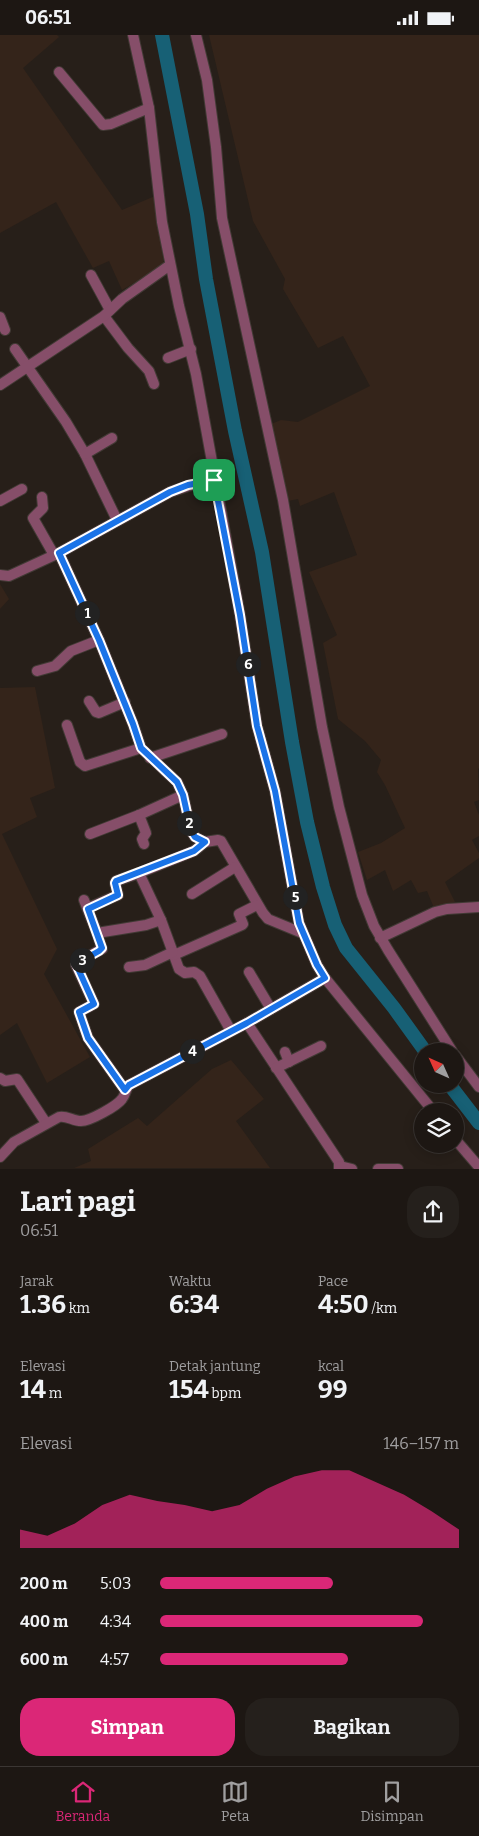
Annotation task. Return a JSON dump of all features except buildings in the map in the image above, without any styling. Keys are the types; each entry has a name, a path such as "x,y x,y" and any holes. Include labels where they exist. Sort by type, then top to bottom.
{"street":[{"path":"133,35 149,108 162,222 170,265 178,306 191,349 240,615 257,726 274,785 299,923 302,933 325,978 427,1103"},
{"path":"196,35 207,80 216,147 222,218 281,490 329,760 360,888 380,938 447,1043"},
{"path":"59,72 103,125 111,124 149,108"},
{"path":"0,385 107,313 128,295 170,265"},
{"path":"91,275 107,313 148,371 154,384"},
{"path":"0,317 5,330"},
{"path":"15,349 29,367 85,454 117,520"},
{"path":"168,359 191,349"},
{"path":"85,454 112,438"},
{"path":"0,575 9,576 57,554 170,492 188,485 214,480"},
{"path":"0,501 22,489"},
{"path":"42,497 43,508 33,518 57,554 99,640 125,702 141,748 150,758 174,777 183,795 191,831 195,837 205,842"},
{"path":"37,671 55,666 71,651 99,640"},
{"path":"89,701 93,709 99,713 125,702"},
{"path":"67,725 80,762 86,766 141,748"},
{"path":"150,758 222,734"},
{"path":"90,834 183,795"},
{"path":"139,815 146,833 142,839 144,844"},
{"path":"125,1090 88,1038 79,1012 94,1004 76,965 78,962 102,949 86,904 118,895 116,881 194,851 205,842 218,840 221,841 257,905 268,919 302,933"},
{"path":"192,894 235,867"},
{"path":"140,873 161,920 179,969 182,972 194,972 200,976 231,1031"},
{"path":"129,967 145,965 242,925 239,914 257,905"},
{"path":"380,938 435,912 447,909 479,907"},
{"path":"97,933 146,925 161,920"},
{"path":"249,972 270,1009"},
{"path":"0,1157 14,1142 46,1123 62,1116 80,1121 89,1120 117,1105 129,1085 247,1023 325,978"},
{"path":"247,1023 340,1167 352,1169"},
{"path":"276,1068 287,1057 321,1046"},
{"path":"464,1067 479,1087"},
{"path":"0,1078 5,1081 18,1079 46,1123"},
{"path":"464,1150 479,1167"},
{"path":"378,1169 398,1169"}],"shaded area":[{"path":"0,35 57,35 59,37 23,68 122,210 155,196 164,266 122,290 109,261 93,268 56,202 0,233"},
{"path":"209,35 479,35 479,800 474,802 479,815 479,836 472,840 479,853 479,858 445,882 455,902 434,908 427,891 418,893 411,880 393,891 385,870 367,880 358,852 381,843 405,828 377,772 381,760 365,741 338,719 323,643 337,635 309,572 357,555 334,492 300,506 298,499 288,501 271,424 281,420 298,422 370,386 343,336 318,348 283,289 285,279 253,221"},
{"path":"0,584 9,599 0,609"},
{"path":"35,687 55,788 30,798 37,817 2,834 57,949 44,974 90,1057 47,1083 17,1023 0,1035 0,688"},
{"path":"231,1060 264,1099 236,1121 270,1168 74,1168 91,1161 88,1149 138,1118 147,1126 212,1069"}],"waterway":[{"path":"162,35 197,214 206,279 235,431 262,552 292,742 307,822 323,887 335,925 346,948 419,1043"},
{"path":"456,1093 479,1123"}],"route":[{"path":"214,480 240,615 257,726 275,791 299,923 317,965 325,978 247,1023 129,1085 125,1090 88,1038 79,1012 94,1004 76,964 102,949 88,909 119,894 116,881 194,851 205,842 200,841 191,831 183,795 174,777 150,758 141,748 125,702 99,640 59,553 153,500 188,485 214,480"}]}
